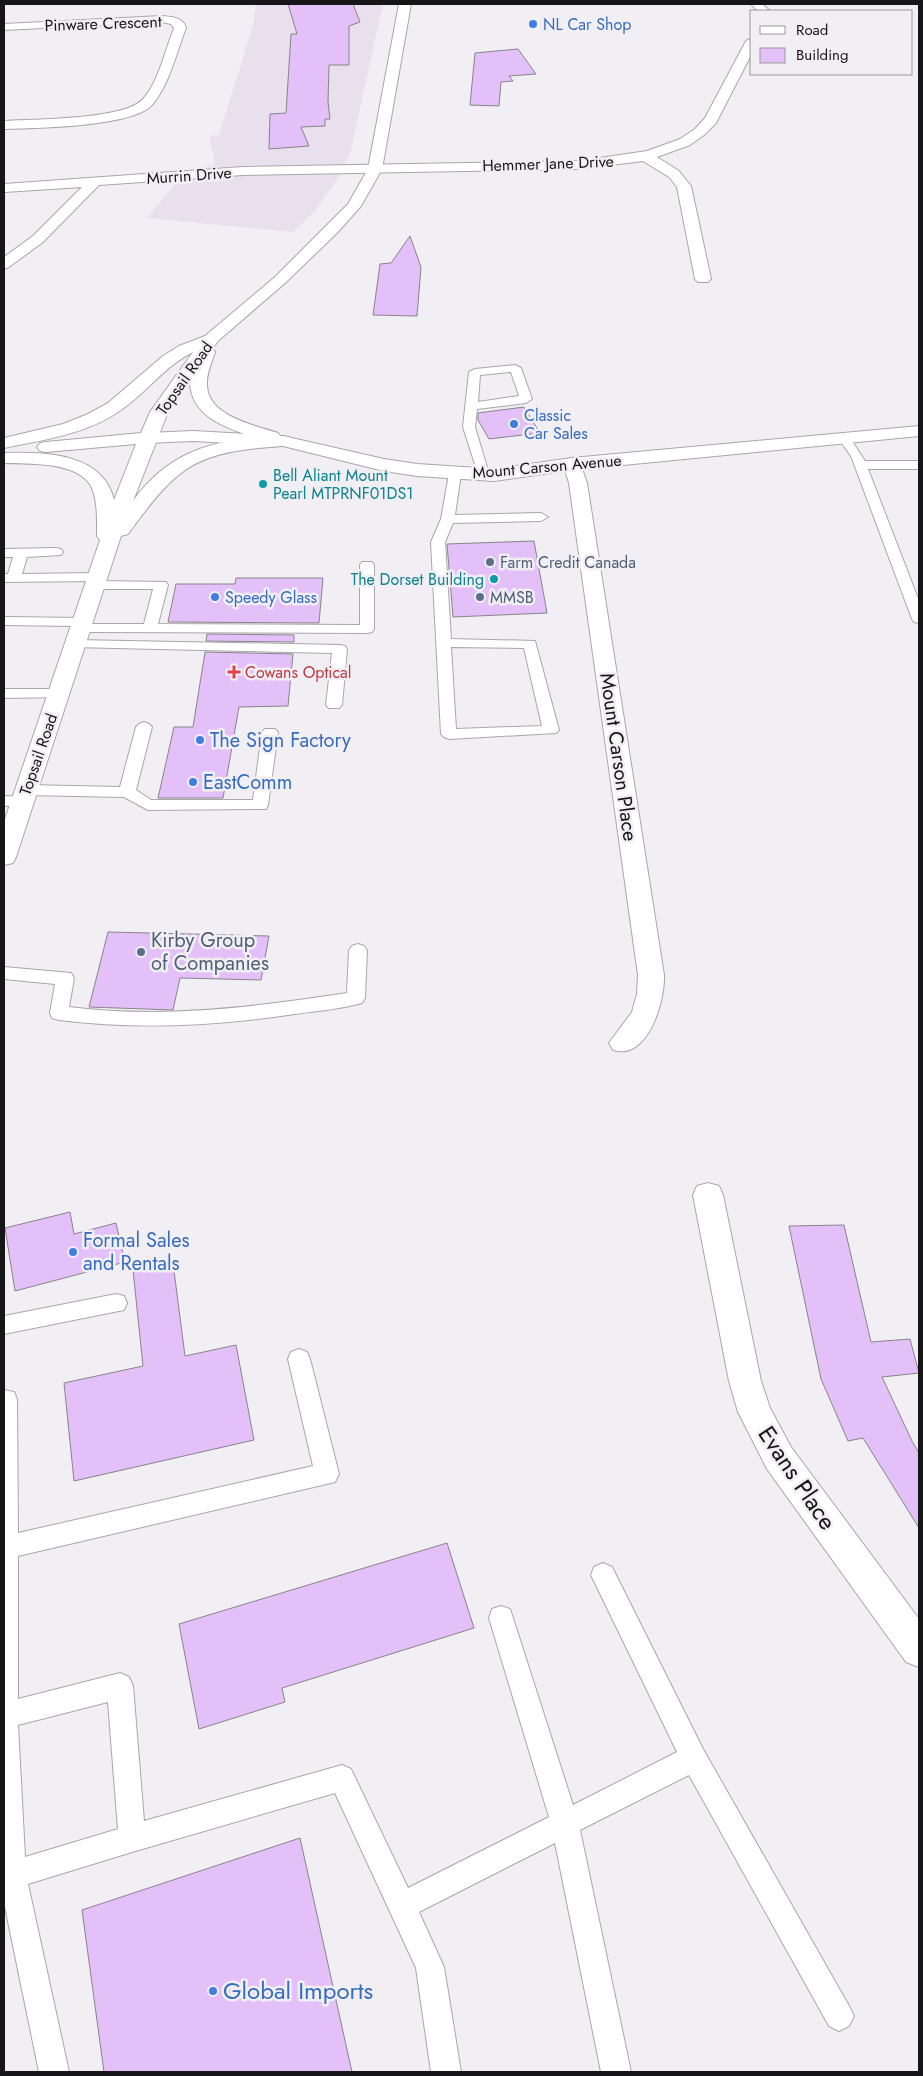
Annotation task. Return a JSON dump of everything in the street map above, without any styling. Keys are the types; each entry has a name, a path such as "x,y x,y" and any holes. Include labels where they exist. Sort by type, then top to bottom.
{"main road":[{"name":"Topsail Road","path":"4,857 17,797 60,694 108,546 147,438 166,400 212,338 280,280 354,206 375,169 406,4"},
{"name":"Pinware Crescent","path":"4,27 162,19 174,21 179,24 180,28 151,97 141,108 108,117 4,125"},
{"name":"Hemmer Jane Drive","path":"375,169 579,165 645,156 678,145 695,136 707,126 750,46"},
{"path":"645,156 674,174 684,186 703,279"},
{"name":"Murrin Drive","path":"4,188 243,171 375,169"},
{"path":"4,264 38,239 94,183"},
{"path":"212,338 198,383 200,398 206,409 231,422 283,442"},
{"path":"4,443 71,428 89,421 129,396 164,362 180,352 212,338"},
{"name":"Mount Carson Avenue","path":"4,451 147,438 193,436 283,442 384,465 455,474 494,474 572,464 919,431"},
{"path":"108,546 160,480 185,460 216,448 242,444 283,442"},
{"path":"4,458 51,460 92,474 103,492 108,546"},
{"name":"Mount Carson Place","path":"572,464 578,483 651,975 652,988 643,1018 634,1033 623,1043"},
{"name":"Evans Place","path":"708,1195 745,1381 762,1428 779,1458 919,1649"}],"lane":[{"path":"471,406 526,399 514,368 475,372 471,406 469,427 483,474"},
{"path":"844,438 857,456 919,619"},
{"path":"860,465 919,465"},
{"path":"443,643 530,644 551,730 449,734 443,643 438,542 448,519 455,474"},
{"path":"448,519 541,517"},
{"path":"4,552 56,552"},
{"path":"21,553 9,578 161,585 150,628"},
{"path":"80,632 150,628 367,629 367,565"},
{"path":"4,621 80,632 340,649 334,705"},
{"path":"4,694 60,694"},
{"path":"127,792 144,727"},
{"path":"17,797 127,792 148,805 260,805 270,732"},
{"path":"4,974 65,978 59,1013 86,1018 184,1021 279,1011 356,998 358,950"},
{"path":"4,1325 116,1303"},
{"path":"5,1547 327,1474 299,1359"},
{"path":"6,1399 5,1715 8,1876 54,2072"},
{"path":"603,1575 694,1758 839,2016"},
{"path":"501,1618 565,1823 616,2072"},
{"path":"5,1715 120,1686 132,1838"},
{"path":"401,1906 694,1758"},
{"path":"8,1876 132,1838 342,1778 430,1967 446,2072"}],"shaded area":[{"path":"256,4 383,4 350,154 338,178 314,212 293,232 147,218 176,183 215,163 209,136 219,135 254,22"}],"building":[{"path":"288,4 353,4 360,22 349,26 349,65 329,65 328,102 330,119 325,119 325,126 301,127 309,146 269,149 270,114 286,113 291,34 297,34"},
{"path":"518,49 536,74 509,76 513,81 501,82 499,106 470,105 475,53"},
{"path":"410,236 421,267 417,316 373,315 380,264 391,263"},
{"path":"524,407 540,433 489,439 478,420 478,413"},
{"name":"The Dorset Building","path":"534,541 547,613 453,617 447,544"},
{"path":"236,578 323,578 319,623 168,622 176,584 235,584"},
{"path":"207,634 294,635 294,642 206,641"},
{"path":"205,652 293,654 288,706 239,707 223,798 158,798 174,727 193,727"},
{"path":"108,932 269,936 261,980 180,978 173,1010 89,1007"},
{"path":"70,1212 74,1234 116,1223 125,1262 15,1291 5,1228"},
{"path":"844,1225 871,1342 910,1339 919,1373 882,1377 919,1453 919,1528 863,1438 848,1441 821,1379 789,1226"},
{"path":"173,1263 185,1356 236,1345 254,1440 74,1481 64,1383 143,1366 133,1270"},
{"path":"447,1543 474,1628 282,1688 285,1702 199,1729 179,1624"},
{"name":"Global Imports","path":"300,1838 352,2072 104,2072 82,1910"}],"place":[{"name":"NL Car Shop","path":"533,24"},
{"name":"Classic Car Sales","path":"514,424"},
{"name":"Bell Aliant Mount Pearl MTPRNF01DS1","path":"263,484"},
{"name":"Farm Credit Canada","path":"490,562"},
{"name":"The Dorset Building","path":"494,579"},
{"name":"Speedy Glass","path":"215,597"},
{"name":"MMSB","path":"480,597"},
{"name":"Cowans Optical","path":"234,672"},
{"name":"The Sign Factory","path":"200,740"},
{"name":"EastComm","path":"193,782"},
{"name":"Kirby Group of Companies","path":"141,952"},
{"name":"Formal Sales and Rentals","path":"73,1252"},
{"name":"Global Imports","path":"213,1991"}]}
